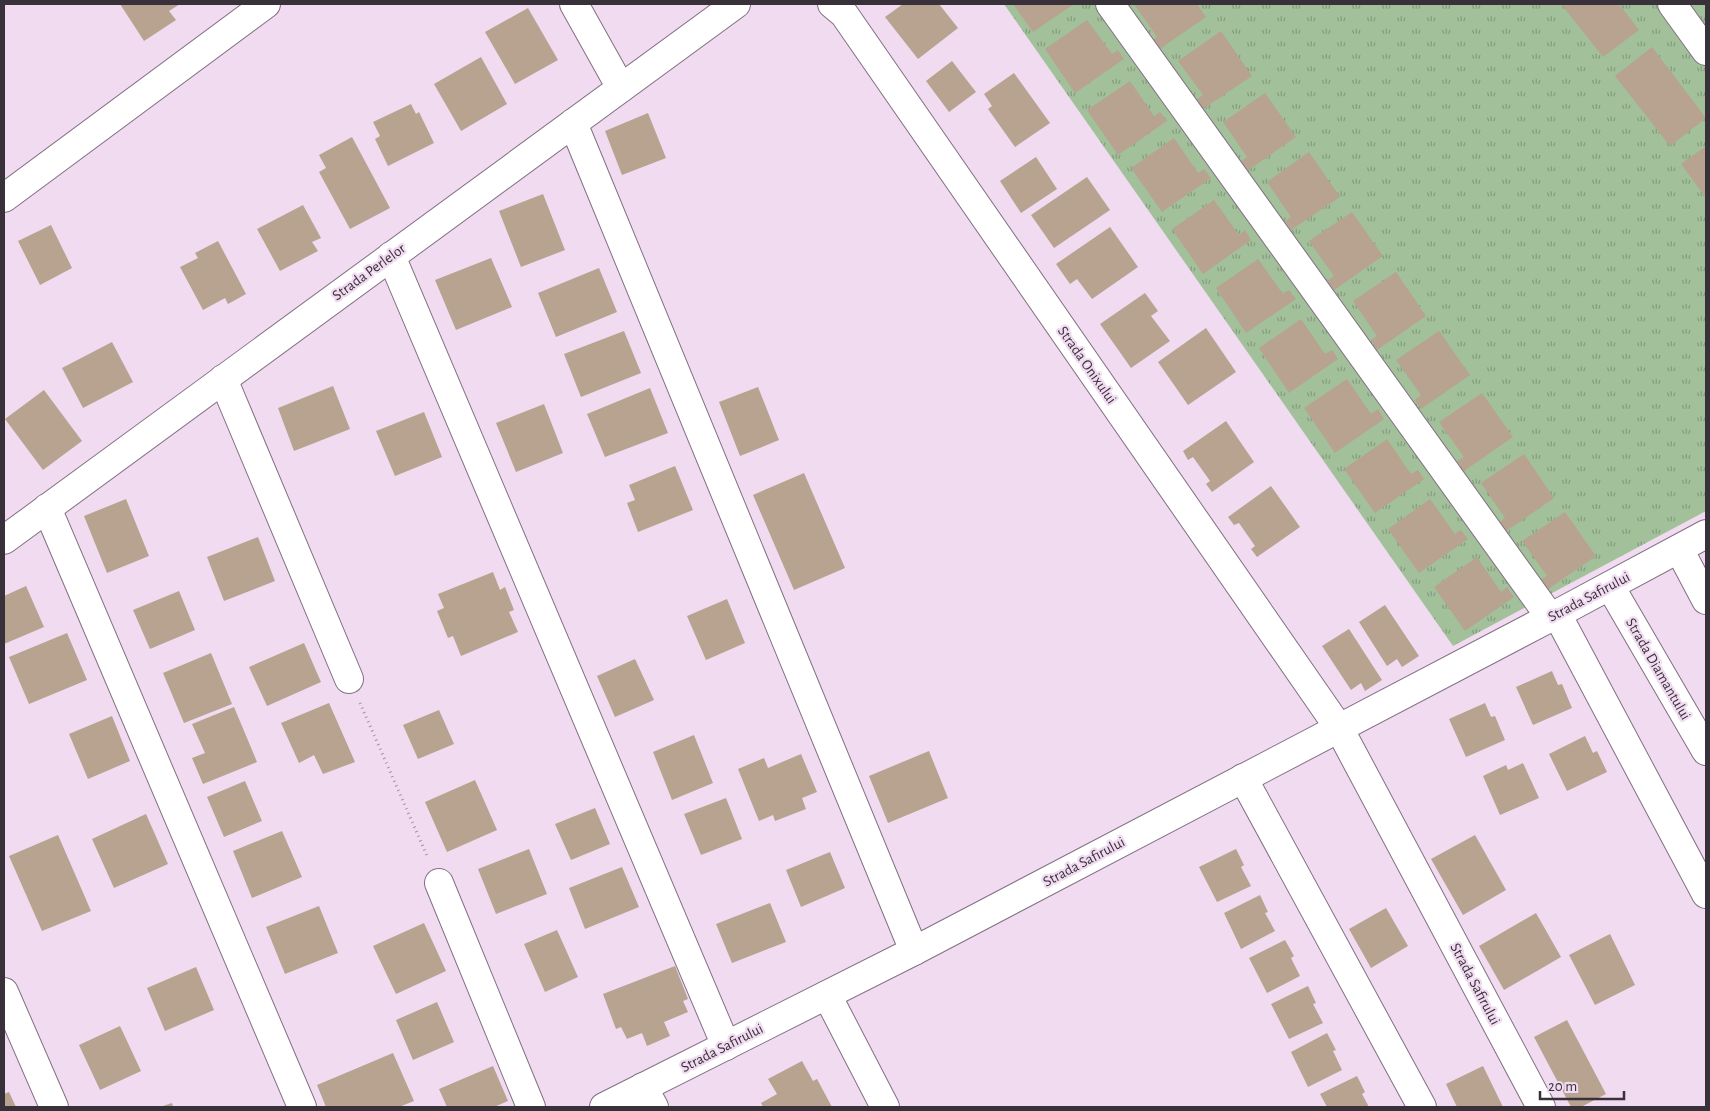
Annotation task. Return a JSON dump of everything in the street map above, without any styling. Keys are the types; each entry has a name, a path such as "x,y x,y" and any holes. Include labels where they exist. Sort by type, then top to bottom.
{"street":[{"path":"4,198 266,4"},
{"path":"574,4 621,88"},
{"name":"Strada Perlelor","path":"4,540 736,4"},
{"name":"Strada Onixului","path":"832,4 844,14 1339,728"},
{"path":"1110,4 1554,616 1706,894"},
{"path":"1672,4 1706,51"},
{"path":"573,123 914,951"},
{"path":"391,256 726,1046"},
{"path":"223,379 349,679"},
{"path":"47,508 302,1107"},
{"name":"Strada Safirului","path":"604,1107 649,1097 726,1046 914,951 1554,616 1706,534"},
{"path":"1679,549 1706,600"},
{"name":"Strada Diamantului","path":"1610,586 1706,752"},
{"name":"Strada Safirului","path":"1339,728 1540,1107"},
{"path":"1244,778 1422,1107"},
{"path":"439,883 531,1107"},
{"path":"4,992 54,1107"},
{"path":"827,995 886,1107"}],"path":[{"path":"349,679 439,883"}],"green space":[{"path":"1004,4 1706,4 1706,511 1453,646"}],"building":[{"path":"120,4 180,4 169,11 176,20 144,41"},
{"path":"903,4 939,4 958,28 918,59 885,17"},
{"path":"1013,4 1074,4 1033,32"},
{"path":"1134,4 1197,4 1206,17 1157,51 1151,41 1157,37"},
{"path":"1561,4 1619,4 1639,30 1603,57"},
{"path":"528,8 558,60 515,84 485,32"},
{"path":"1087,20 1112,54 1118,50 1124,59 1075,93 1045,49"},
{"path":"1221,31 1252,76 1203,109 1196,100 1203,95 1178,61"},
{"path":"1652,47 1706,118 1670,146 1615,76"},
{"path":"481,57 507,104 461,131 434,84"},
{"path":"952,61 976,92 949,112 926,81"},
{"path":"1014,73 1050,123 1015,147 988,109 992,106 984,94"},
{"path":"1130,81 1154,116 1160,112 1167,121 1118,155 1087,110"},
{"path":"1265,93 1296,137 1247,171 1240,162 1247,157 1223,122"},
{"path":"411,104 416,114 419,112 434,143 388,166 375,139 380,136 373,122"},
{"path":"648,113 666,158 622,175 605,131"},
{"path":"352,137 390,208 350,229 319,172 326,168 319,155"},
{"path":"1174,138 1198,173 1204,169 1211,178 1162,212 1131,168"},
{"path":"1706,146 1706,198 1681,164"},
{"path":"1309,152 1340,197 1291,230 1285,221 1291,217 1267,182"},
{"path":"1036,157 1057,189 1021,213 1000,181"},
{"path":"1087,177 1110,210 1054,248 1031,215"},
{"path":"543,194 565,250 521,267 499,211"},
{"path":"1214,200 1239,235 1245,230 1251,240 1203,274 1172,229"},
{"path":"303,205 321,238 312,242 318,251 280,271 257,229"},
{"path":"1352,212 1383,256 1334,290 1327,281 1334,276 1309,241"},
{"path":"51,225 72,268 40,285 18,241"},
{"path":"1110,227 1138,267 1092,299 1077,279 1070,284 1056,264"},
{"path":"218,241 246,294 228,304 225,298 203,310 180,267 198,258 195,253"},
{"path":"491,258 512,307 456,330 435,280"},
{"path":"1258,259 1283,294 1289,290 1296,299 1246,333 1216,288"},
{"path":"599,268 617,312 556,337 538,293"},
{"path":"1396,272 1426,316 1377,350 1371,340 1377,336 1353,301"},
{"path":"1145,293 1158,311 1151,316 1170,341 1131,368 1100,324"},
{"path":"1301,319 1325,354 1332,350 1338,359 1289,393 1259,348"},
{"path":"1206,328 1236,372 1188,405 1158,362"},
{"path":"624,331 641,373 581,397 564,354"},
{"path":"1439,331 1470,375 1421,409 1415,400 1421,395 1396,360"},
{"path":"112,342 133,382 83,408 62,368"},
{"path":"1347,379 1371,414 1378,409 1384,419 1335,453 1304,408"},
{"path":"333,386 350,429 294,451 278,408"},
{"path":"758,387 779,440 740,456 719,402"},
{"path":"650,388 668,433 605,457 587,414"},
{"path":"44,390 82,441 43,470 5,419"},
{"path":"1482,393 1513,437 1464,471 1457,461 1464,457 1439,422"},
{"path":"544,404 563,453 516,472 496,423"},
{"path":"424,412 442,457 395,476 376,431"},
{"path":"1226,421 1254,462 1212,492 1206,484 1210,481 1193,457 1188,460 1183,451"},
{"path":"1387,439 1411,474 1418,470 1424,479 1375,513 1344,469"},
{"path":"1524,454 1554,498 1505,532 1499,523 1505,518 1481,483"},
{"path":"675,466 693,510 638,532 627,503 635,500 629,485"},
{"path":"804,473 845,568 794,590 753,495"},
{"path":"1271,486 1300,527 1257,557 1251,549 1255,546 1239,523 1234,525 1228,517"},
{"path":"126,499 149,556 107,573 84,516"},
{"path":"1430,499 1455,534 1461,530 1468,539 1419,573 1388,529"},
{"path":"1565,512 1596,556 1547,590 1540,580 1547,576 1522,541"},
{"path":"258,537 275,581 224,601 207,557"},
{"path":"1477,557 1501,592 1507,587 1514,597 1465,631 1434,587"},
{"path":"493,572 500,590 505,587 514,610 509,612 518,632 461,656 453,636 448,638 437,611 444,608 438,594"},
{"path":"26,586 44,627 4,644 4,596"},
{"path":"179,591 195,630 150,649 133,610"},
{"path":"727,599 745,643 706,660 687,616"},
{"path":"1385,605 1419,656 1402,667 1397,659 1387,666 1359,622"},
{"path":"1349,629 1382,680 1365,691 1361,683 1351,690 1322,646"},
{"path":"67,633 87,680 29,704 9,657"},
{"path":"304,643 321,682 267,706 249,667"},
{"path":"211,653 232,704 184,723 163,673"},
{"path":"635,659 654,700 615,717 597,676"},
{"path":"1552,671 1558,685 1562,684 1572,708 1533,725 1516,687"},
{"path":"329,703 355,762 323,774 314,755 299,763 281,723"},
{"path":"1485,703 1491,717 1495,716 1505,740 1466,757 1449,719"},
{"path":"234,707 257,762 203,784 192,758 205,753 192,724"},
{"path":"439,710 454,744 418,759 403,725"},
{"path":"112,716 130,761 88,779 69,734"},
{"path":"694,735 713,783 672,800 653,752"},
{"path":"1585,736 1593,753 1597,751 1607,772 1567,791 1549,754"},
{"path":"929,751 948,798 888,823 869,776"},
{"path":"801,754 817,792 802,798 806,809 775,821 773,815 759,821 738,769 764,758 768,768"},
{"path":"1523,763 1539,798 1500,815 1483,776 1506,765 1508,770"},
{"path":"475,780 497,830 447,852 425,802"},
{"path":"245,781 262,821 224,837 207,797"},
{"path":"726,798 742,839 701,855 684,814"},
{"path":"595,808 610,844 571,860 555,824"},
{"path":"146,814 168,864 114,888 92,839"},
{"path":"282,831 302,877 252,898 233,851"},
{"path":"58,835 91,911 42,931 9,856"},
{"path":"1475,835 1506,890 1463,915 1431,859"},
{"path":"529,849 547,894 496,914 478,869"},
{"path":"1236,849 1244,865 1241,867 1251,886 1217,902 1199,867"},
{"path":"830,852 845,888 801,907 786,870"},
{"path":"622,867 639,907 585,929 569,888"},
{"path":"1260,895 1268,912 1265,913 1275,931 1241,949 1224,913"},
{"path":"770,903 786,942 732,963 716,924"},
{"path":"319,906 338,953 285,974 266,927"},
{"path":"1386,908 1408,946 1371,968 1349,929"},
{"path":"1536,913 1561,957 1504,990 1479,946"},
{"path":"424,923 446,971 396,994 373,946"},
{"path":"557,930 578,977 545,992 524,944"},
{"path":"1610,934 1635,985 1595,1005 1569,955"},
{"path":"1285,940 1294,956 1291,958 1300,976 1267,993 1249,958"},
{"path":"675,966 688,999 683,1001 688,1012 664,1022 670,1036 647,1046 642,1033 627,1039 621,1027 616,1029 603,994"},
{"path":"196,967 214,1010 165,1031 147,988"},
{"path":"1308,986 1316,1003 1313,1004 1323,1023 1289,1039 1271,1004"},
{"path":"437,1002 454,1042 413,1060 396,1020"},
{"path":"1567,1020 1606,1094 1581,1107 1571,1107 1534,1037"},
{"path":"120,1026 141,1071 100,1090 79,1045"},
{"path":"1327,1033 1336,1050 1333,1051 1342,1070 1308,1087 1291,1052"},
{"path":"393,1053 414,1101 399,1107 326,1107 317,1085"},
{"path":"802,1061 813,1081 817,1079 832,1107 763,1107 761,1103 777,1094 768,1079"},
{"path":"493,1066 508,1101 494,1107 447,1107 439,1089"},
{"path":"1483,1066 1503,1107 1457,1107 1446,1084"},
{"path":"1357,1076 1365,1092 1362,1094 1369,1107 1327,1107 1320,1094"},
{"path":"9,1092 16,1107 4,1107 4,1094"},
{"path":"172,1103 173,1107 160,1107"}]}
